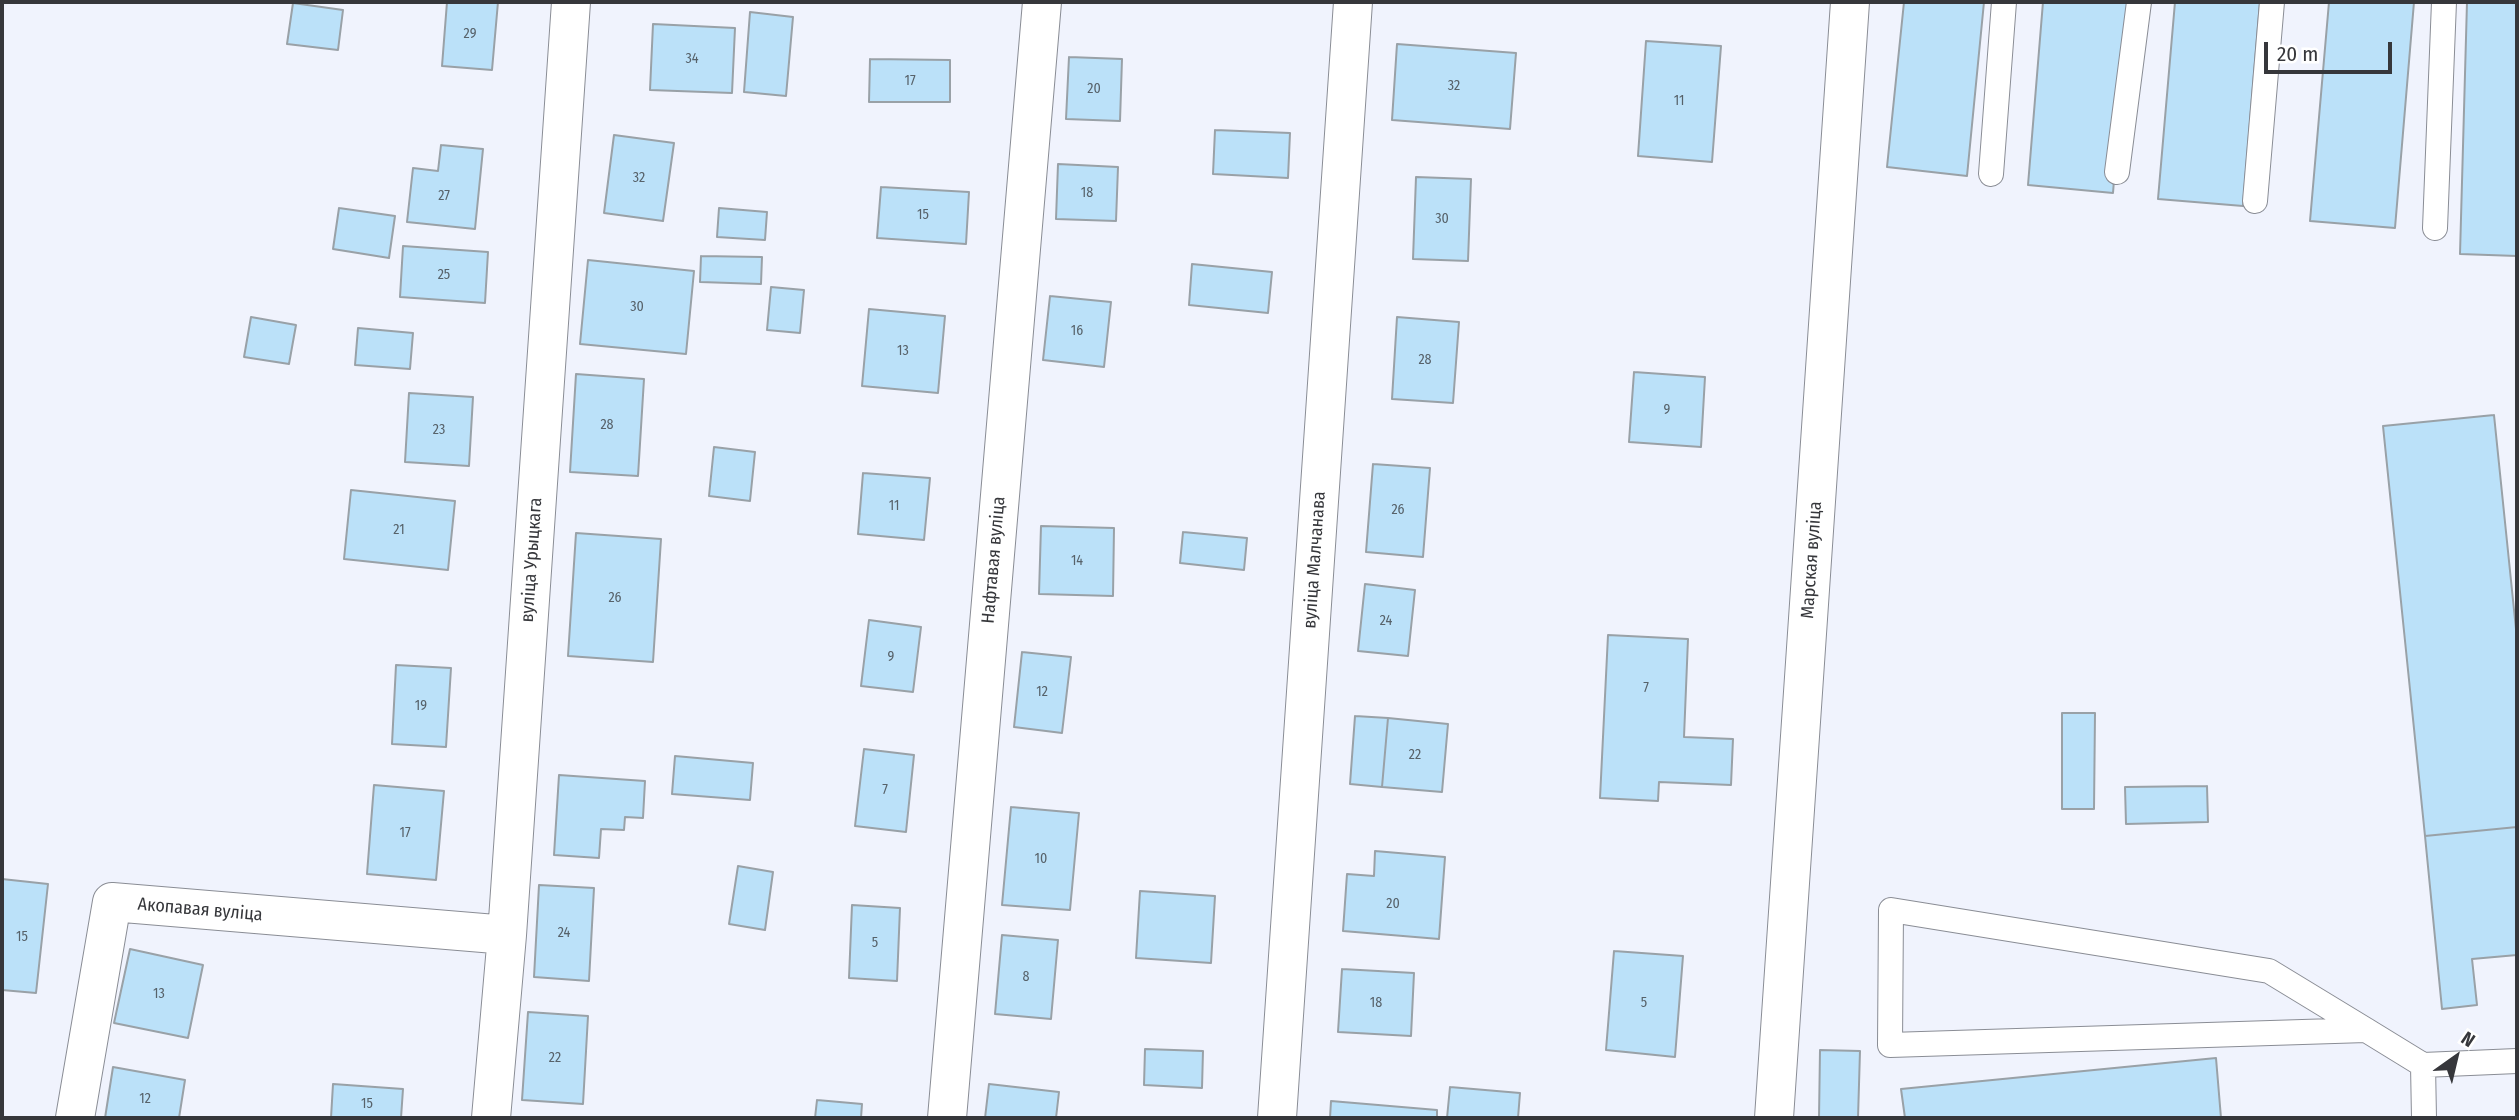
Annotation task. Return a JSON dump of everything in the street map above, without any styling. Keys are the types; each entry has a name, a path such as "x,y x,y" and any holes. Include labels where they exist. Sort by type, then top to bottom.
{"street":[{"name":"вуліца Урыцкага","path":"491,1118 507,935 570,2"},
{"name":"Нафтавая вуліца","path":"947,1118 1042,2"},
{"name":"вуліца Малчанава","path":"1277,1118 1353,2"},
{"name":"Марская вуліца","path":"1774,1118 1850,2"},
{"name":"Акопавая вуліца","path":"75,1118 112,902 507,935"}],"lane":[{"path":"1991,174 2004,2"},
{"path":"2117,172 2139,2"},
{"path":"2255,201 2272,2"},
{"path":"2435,228 2444,2"},
{"path":"2366,1030 1890,1045 1891,910 2269,971 2366,1030 2423,1065 2517,1061"},
{"path":"2423,1065 2424,1118"}],"building":[{"path":"447,2 498,2 492,70 442,66"},
{"path":"1904,2 1984,2 1967,176 1887,167"},
{"path":"2043,2 2128,2 2113,193 2028,185"},
{"path":"2175,2 2260,2 2243,206 2158,199"},
{"path":"2329,2 2414,2 2395,228 2310,221"},
{"path":"2467,2 2517,2 2517,256 2460,254"},
{"path":"293,3 343,10 338,50 287,44"},
{"path":"750,12 793,17 786,96 744,92"},
{"path":"653,24 735,28 732,93 650,90"},
{"path":"1646,41 1721,46 1712,162 1638,156"},
{"path":"1397,44 1516,53 1510,129 1392,120"},
{"path":"1069,57 1122,59 1120,121 1066,119"},
{"path":"870,59 950,60 950,102 869,102"},
{"path":"1215,130 1290,133 1288,178 1213,174"},
{"path":"614,135 674,143 663,221 604,213"},
{"path":"441,145 483,149 475,229 407,222 413,168 438,171"},
{"path":"1058,164 1118,167 1116,221 1056,219"},
{"path":"1416,177 1471,179 1468,261 1413,259"},
{"path":"881,187 969,192 966,244 877,238"},
{"path":"339,208 395,216 389,258 333,249"},
{"path":"719,208 767,212 765,240 717,237"},
{"path":"403,246 488,252 485,303 400,297"},
{"path":"701,256 762,257 761,284 700,282"},
{"path":"588,260 694,271 686,354 580,344"},
{"path":"1192,264 1272,272 1268,313 1189,305"},
{"path":"771,287 804,290 800,333 767,330"},
{"path":"1050,296 1111,302 1104,367 1043,360"},
{"path":"869,309 945,316 938,393 862,386"},
{"path":"251,317 296,325 289,364 244,357"},
{"path":"1397,317 1459,322 1453,403 1392,399"},
{"path":"358,328 413,333 410,369 355,365"},
{"path":"1634,372 1705,377 1701,447 1629,442"},
{"path":"576,374 644,379 638,476 570,472"},
{"path":"409,393 473,397 469,466 405,462"},
{"path":"2494,415 2517,639 2517,827 2425,836 2383,426"},
{"path":"714,447 755,452 750,501 709,496"},
{"path":"1373,464 1430,468 1423,557 1366,552"},
{"path":"863,473 930,478 924,540 858,534"},
{"path":"351,490 455,501 448,570 344,559"},
{"path":"1041,526 1114,528 1113,596 1039,594"},
{"path":"1183,532 1247,538 1244,570 1180,563"},
{"path":"576,533 661,539 653,662 568,656"},
{"path":"1365,584 1415,590 1408,656 1358,651"},
{"path":"869,620 921,627 913,692 861,686"},
{"path":"1608,635 1688,639 1684,737 1733,739 1731,785 1659,782 1658,801 1600,798"},
{"path":"1022,652 1071,657 1062,733 1014,727"},
{"path":"396,665 451,668 446,747 392,744"},
{"path":"2062,713 2095,713 2094,809 2062,809"},
{"path":"1355,716 1388,718 1382,787 1350,784"},
{"path":"1388,718 1448,724 1442,792 1382,787"},
{"path":"864,749 914,755 906,832 855,826"},
{"path":"675,756 753,763 750,800 672,794"},
{"path":"559,775 645,781 643,818 625,817 624,830 601,829 599,858 554,855"},
{"path":"374,785 444,791 436,880 367,874"},
{"path":"2207,786 2208,822 2126,824 2125,787"},
{"path":"1011,807 1079,813 1070,910 1002,905"},
{"path":"2517,827 2517,955 2472,959 2477,1005 2442,1009 2425,836"},
{"path":"1375,851 1445,857 1439,939 1343,931 1347,874 1374,876"},
{"path":"738,866 773,872 765,930 729,924"},
{"path":"2,879 48,884 36,993 2,990"},
{"path":"539,885 594,888 589,981 534,977"},
{"path":"1140,891 1215,896 1211,963 1136,958"},
{"path":"852,905 900,908 897,981 849,978"},
{"path":"1002,935 1058,940 1051,1019 995,1014"},
{"path":"130,949 203,965 188,1038 114,1023"},
{"path":"1614,951 1683,956 1675,1057 1606,1050"},
{"path":"1342,969 1414,973 1411,1036 1338,1032"},
{"path":"528,1012 588,1016 583,1104 522,1100"},
{"path":"1145,1049 1203,1051 1202,1088 1144,1085"},
{"path":"1820,1050 1860,1051 1858,1118 1819,1118"},
{"path":"2216,1058 2221,1118 1905,1118 1901,1089"},
{"path":"113,1067 185,1080 179,1118 105,1118"},
{"path":"333,1084 403,1089 401,1118 331,1118"},
{"path":"989,1084 1059,1092 1056,1118 985,1118"},
{"path":"1450,1087 1520,1093 1518,1118 1447,1118"},
{"path":"817,1100 862,1104 861,1118 815,1118"},
{"path":"1331,1101 1437,1110 1437,1118 1330,1118"}]}
